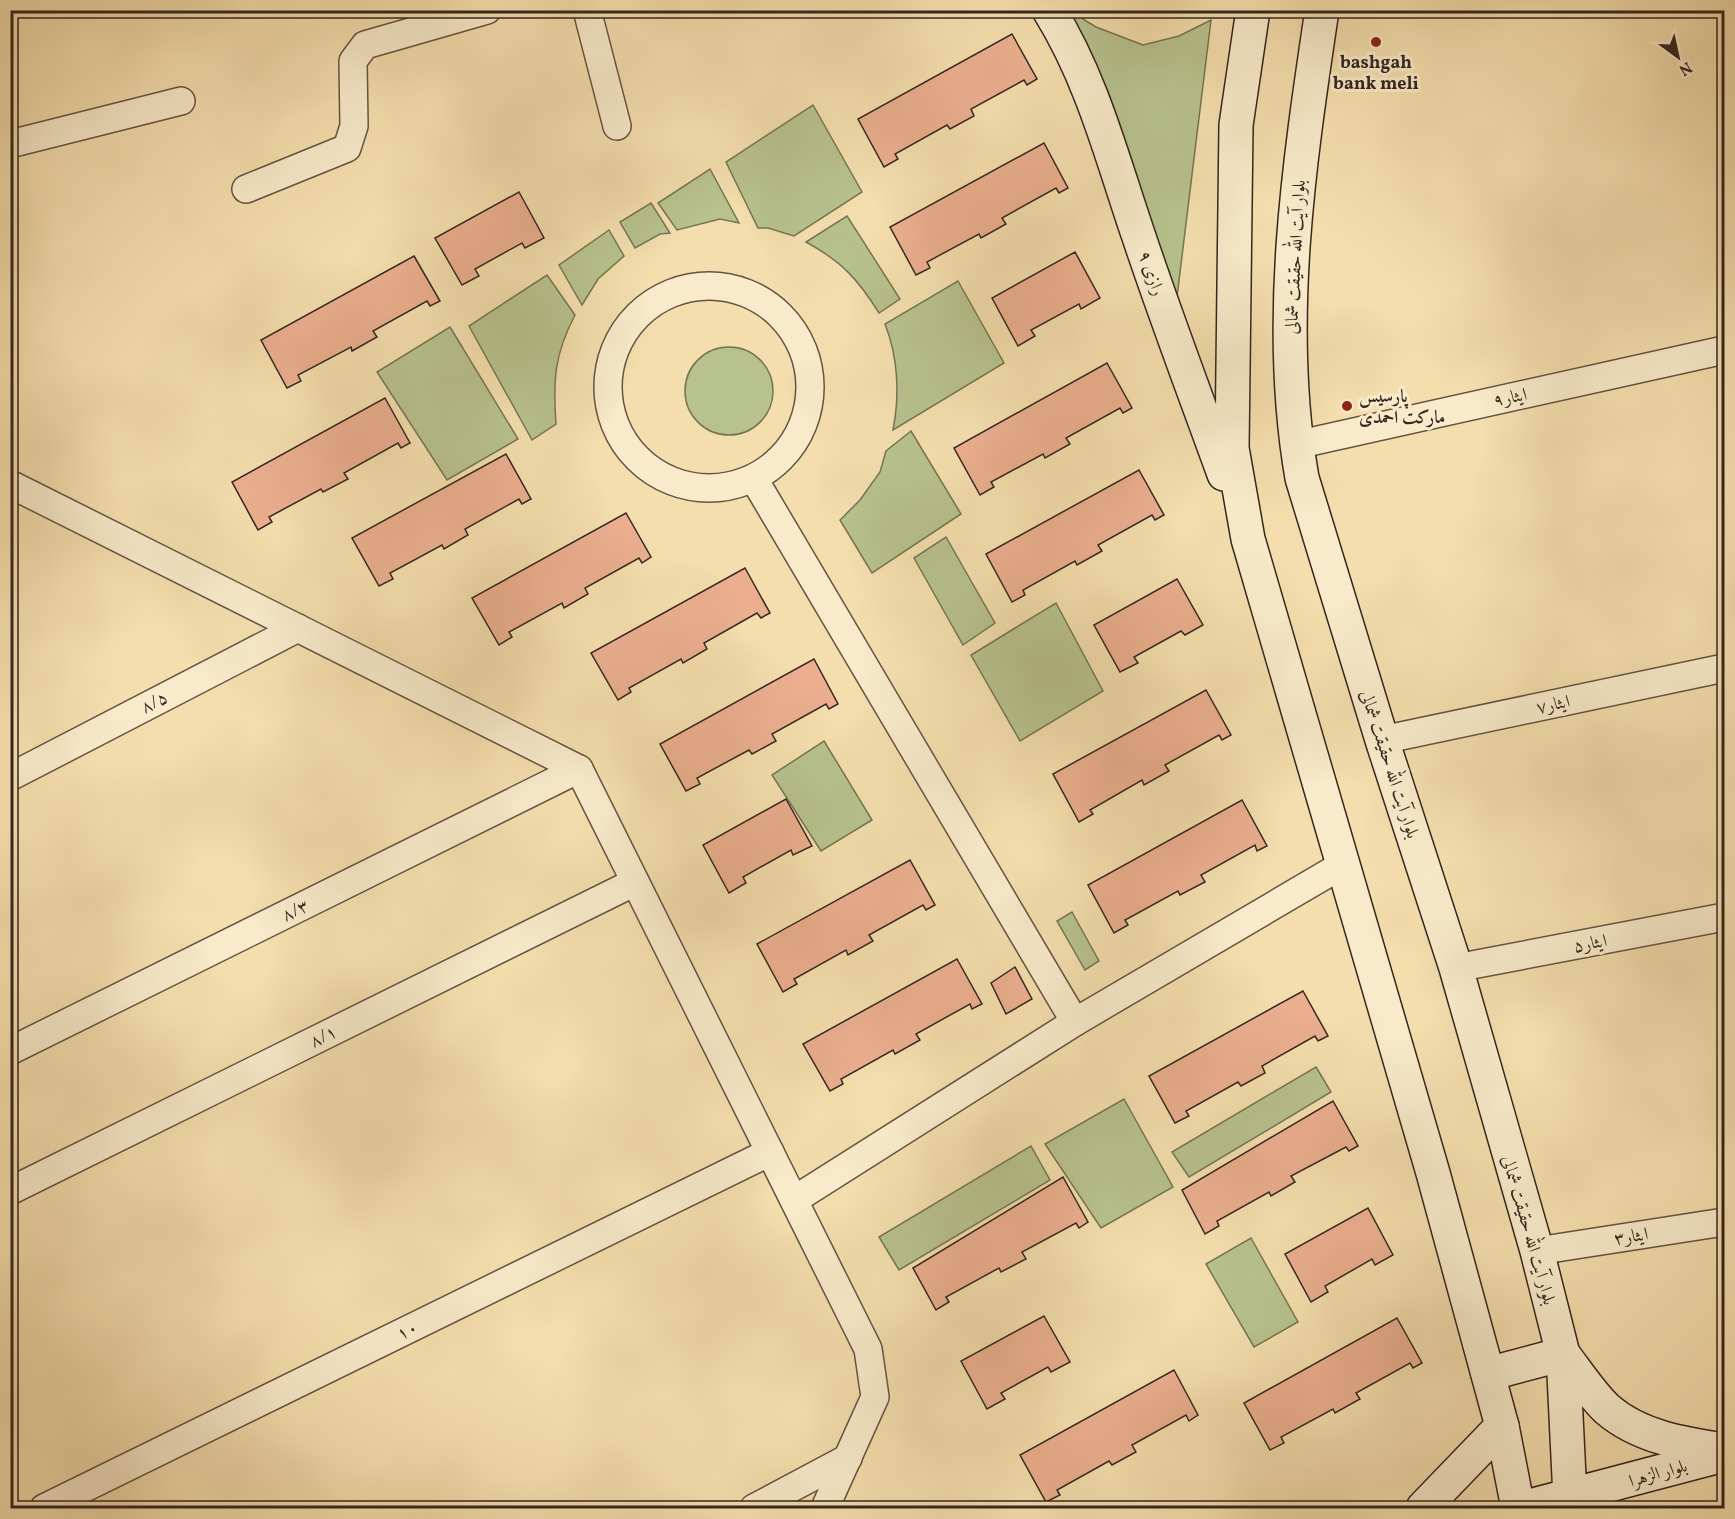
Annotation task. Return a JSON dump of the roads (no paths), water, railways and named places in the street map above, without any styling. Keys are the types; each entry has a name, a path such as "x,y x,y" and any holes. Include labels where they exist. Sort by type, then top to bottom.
{"main road":[{"name":"رازی ۹","path":"1049,10 1064,35 1089,88 1138,236 1248,539"},
{"path":"1253,10 1236,125 1232,448 1248,539 1344,864 1488,1374 1520,1509"},
{"name":"بلوار آیت الله حقیقت شمالی","path":"1322,10 1300,155 1290,313 1296,445 1302,478 1382,740 1456,968 1537,1251 1563,1354 1568,1503"},
{"path":"1488,1374 1563,1354 1607,1408 1636,1429 1682,1444 1725,1450"},
{"path":"1423,1509 1502,1426"},
{"name":"بلوار الزهرا","path":"1520,1509 1568,1503 1725,1455"}],"street":[{"path":"246,189 347,148 354,126 353,61 365,45 487,10"},
{"path":"587,10 617,126"},
{"path":"10,144 181,101"},
{"path":"702,284 742,290 776,308 802,341 812,380 807,420 787,454 754,479 717,489 676,484 641,464 617,432 607,394 612,354 633,319 664,295 702,284"},
{"name":"ایثار۹","path":"1296,445 1725,350"},
{"path":"754,479 1075,1022"},
{"path":"11,485 579,769 868,1349 875,1397 825,1509"},
{"name":"۸/۵","path":"10,777 298,628"},
{"name":"ایثار۷","path":"1382,740 1725,668"},
{"name":"۸/۳","path":"10,1051 579,769"},
{"path":"794,1200 1075,1022 1344,864"},
{"name":"۸/۱","path":"10,1191 635,882"},
{"name":"ایثار۵","path":"1456,968 1725,917"},
{"name":"۱۰","path":"44,1509 770,1152"},
{"name":"ایثار۳","path":"1537,1251 1725,1222"},
{"path":"754,1509 848,1458"}],"place":[{"name":"bashgah bank meli","path":"1376,42"},
{"name":"پارسیس مارکت احمدی","path":"1347,406"}]}
